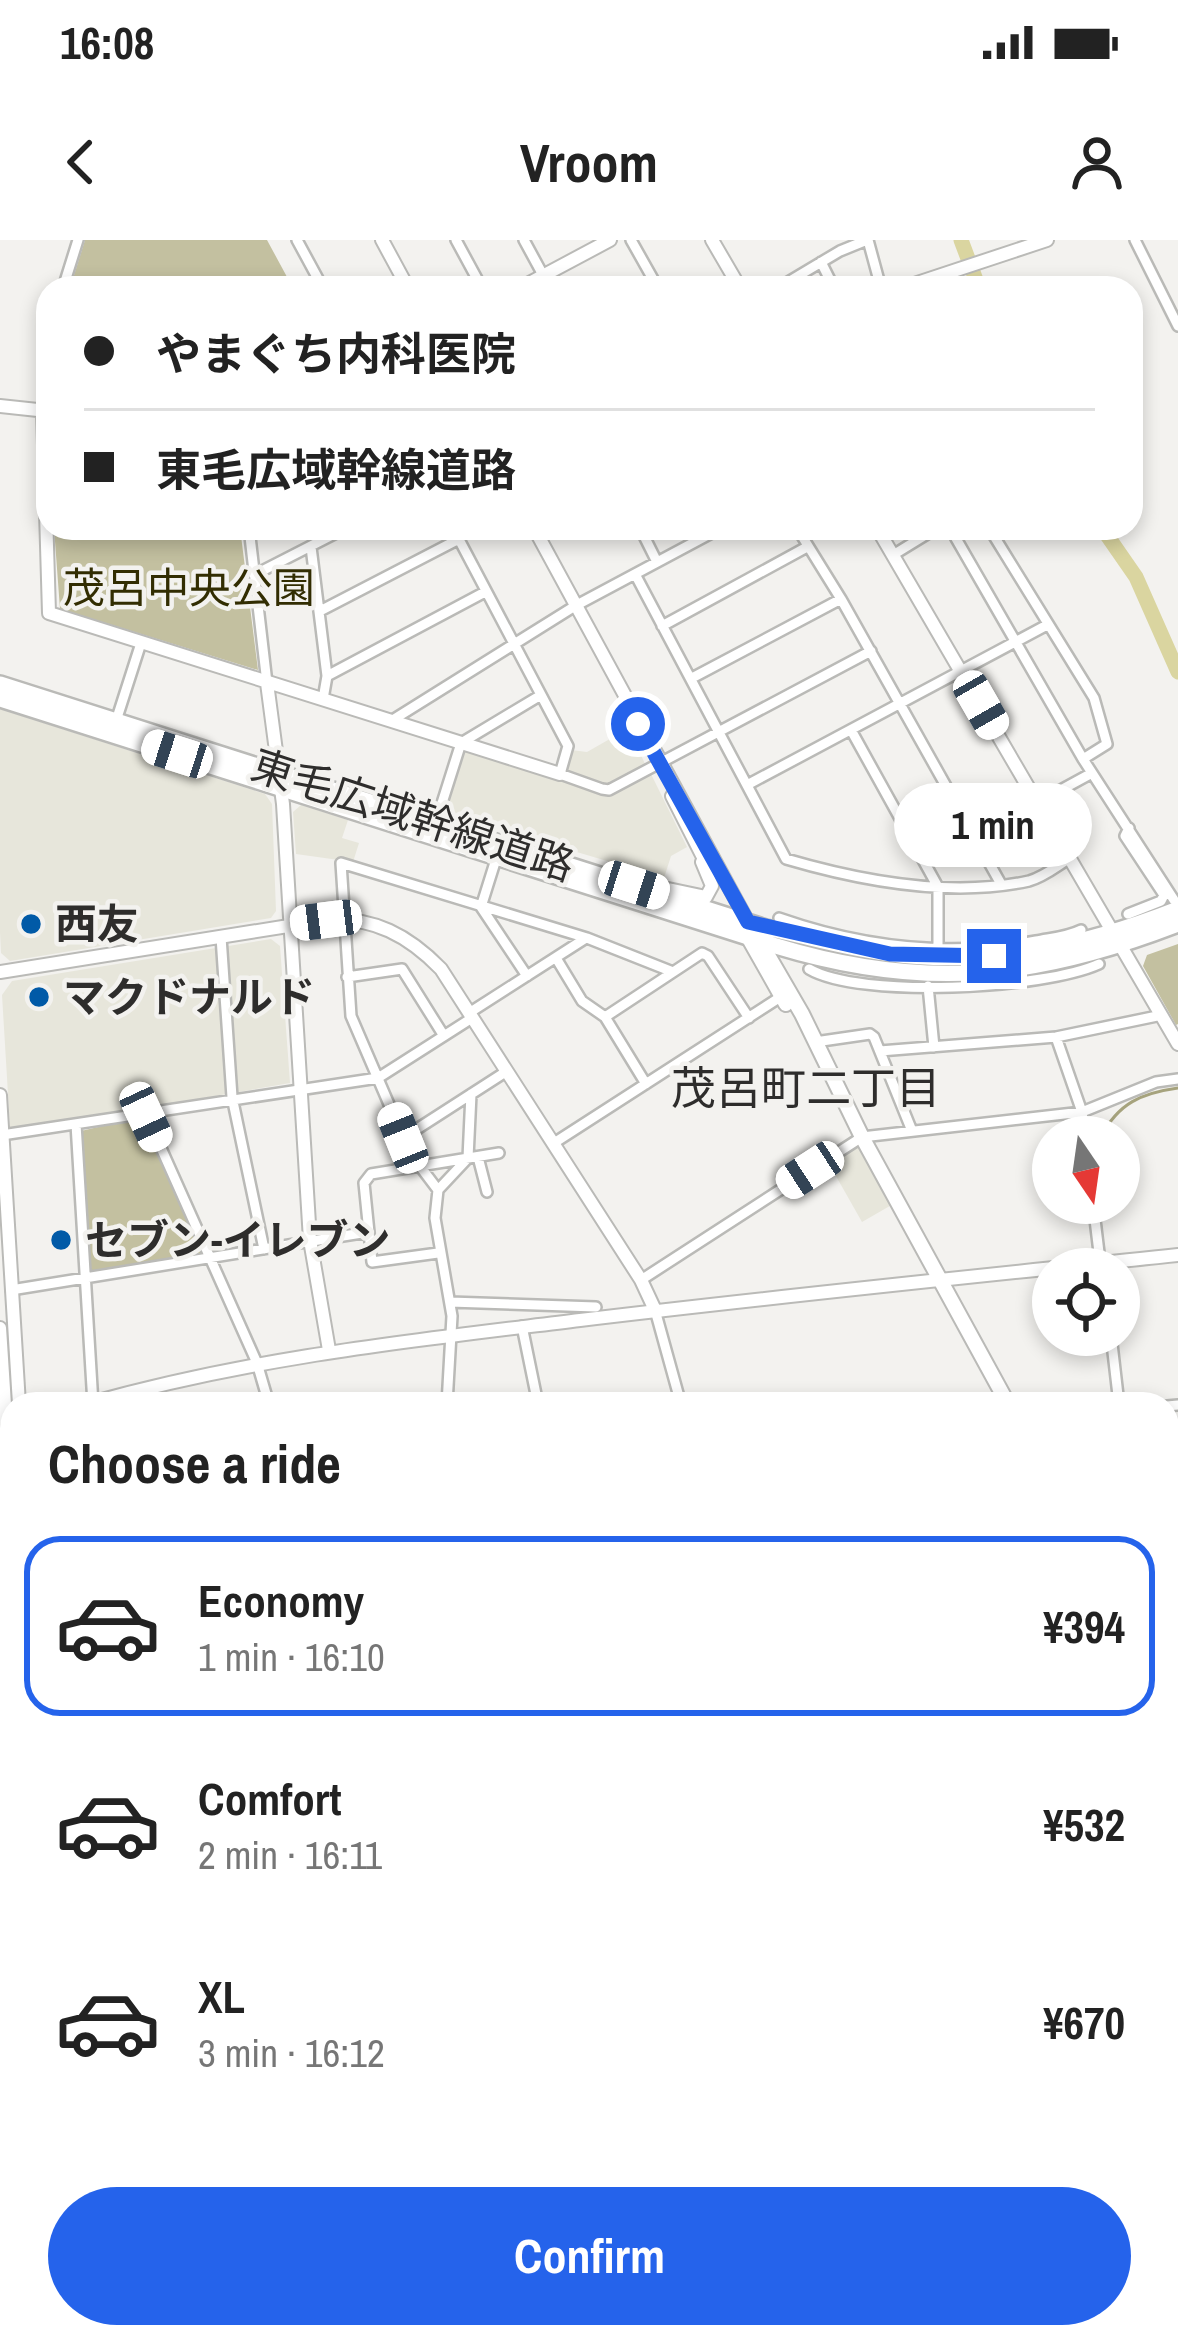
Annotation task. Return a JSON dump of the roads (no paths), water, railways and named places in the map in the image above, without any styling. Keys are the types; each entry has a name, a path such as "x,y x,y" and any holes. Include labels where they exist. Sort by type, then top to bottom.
{"highway":[{"name":"東毛広域幹線道路","path":"0,684 497,856 880,970 990,973 1074,960 1176,905"},
{"name":"東毛広域幹線道路","path":"0,699 436,822 634,885 748,929 811,934 890,954 990,952 1118,939 1178,924"}],"main road":[{"path":"748,929 1002,1392"},
{"path":"748,929 802,1015 813,1043"}],"street":[{"path":"67,276 78,240"},
{"path":"297,240 316,276"},
{"path":"382,240 402,276"},
{"path":"456,240 476,276"},
{"path":"524,240 543,275 610,240"},
{"path":"631,240 649,276"},
{"path":"712,240 733,276"},
{"path":"798,276 838,245 867,240 875,276"},
{"path":"939,276 1047,240"},
{"path":"1135,240 1178,326"},
{"path":"821,262 828,276"},
{"path":"0,406 36,410"},
{"path":"47,540 48,611 606,790 662,768 719,731 871,651"},
{"path":"250,540 280,780 310,1240 329,1350"},
{"path":"254,575 318,540"},
{"path":"320,611 457,540"},
{"path":"459,540 568,746 560,775"},
{"path":"540,540 748,929"},
{"path":"646,540 658,562"},
{"path":"391,721 575,606 699,540"},
{"path":"803,540 1001,884"},
{"path":"885,540 1178,1044"},
{"path":"893,555 917,540"},
{"path":"957,540 1083,759 1176,905"},
{"path":"996,540 1094,698 1107,744 1083,759"},
{"path":"311,547 327,676 323,699"},
{"path":"662,626 807,547"},
{"path":"635,574 787,859 860,878 938,887 1032,880 1070,858"},
{"path":"327,676 485,592"},
{"path":"692,678 841,599"},
{"path":"747,785 1047,626"},
{"path":"116,721 141,643"},
{"path":"436,822 461,743 541,695"},
{"path":"851,730 938,887 938,949"},
{"path":"662,768 676,810 748,929"},
{"path":"1037,803 1092,773"},
{"path":"1128,914 1161,902 1164,895 1125,836 1129,828"},
{"path":"634,885 706,897 712,884 694,843"},
{"path":"481,907 497,856"},
{"path":"438,1190 403,1138 351,1016 340,863 586,938 673,972"},
{"path":"481,907 527,976"},
{"path":"779,918 811,934 990,952 1081,929"},
{"path":"0,972 343,919 385,927 413,944 441,969 641,1280 655,1310 678,1392"},
{"path":"220,937 232,1097 264,1249"},
{"path":"2,1135 378,1078 586,938"},
{"path":"604,1017 702,953 749,1018"},
{"path":"556,958 582,1000 604,1017 646,1084"},
{"path":"1057,976 1074,960"},
{"path":"808,969 849,981 991,985 1057,976 1099,964"},
{"path":"347,976 402,969 444,1036"},
{"path":"880,970 899,984"},
{"path":"928,986 934,1047"},
{"path":"554,1143 782,996"},
{"path":"880,1051 1055,1036 1162,1016"},
{"path":"813,1043 870,1034 912,1131"},
{"path":"1055,1036 1082,1116"},
{"path":"403,1138 507,1071"},
{"path":"641,1280 862,1137 1082,1112 1156,1082 1178,1079"},
{"path":"472,1094 473,1158 487,1192"},
{"path":"0,1096 19,1392"},
{"path":"146,1112 212,1257 265,1392"},
{"path":"76,1124 91,1392"},
{"path":"438,1252 376,1263 370,1259 364,1183 419,1166 499,1153"},
{"path":"448,1392 450,1302 438,1252 438,1190 473,1158"},
{"path":"11,1290 368,1232"},
{"path":"1140,1260 1178,1255"},
{"path":"137,1392 257,1363 450,1333 1032,1272"},
{"path":"450,1302 596,1307"},
{"path":"522,1326 536,1392"},
{"path":"0,1328 4,1392"},
{"path":"1113,1356 1118,1392"}],"waterway":[{"path":"961,240 974,276"},
{"path":"1110,540 1136,577 1178,672"},
{"path":"1115,1116 1132,1102 1178,1088"},
{"path":"1100,1224 1103,1248"}],"place":[{"name":"西友","path":"31,924"},
{"name":"マクドナルド","path":"39,997"},
{"name":"セブン-イレブン","path":"61,1240"}],"district":[{"name":"茂呂町二丁目","path":"806,1088"}],"park label":[{"name":"茂呂中央公園","path":"189,588"}]}
